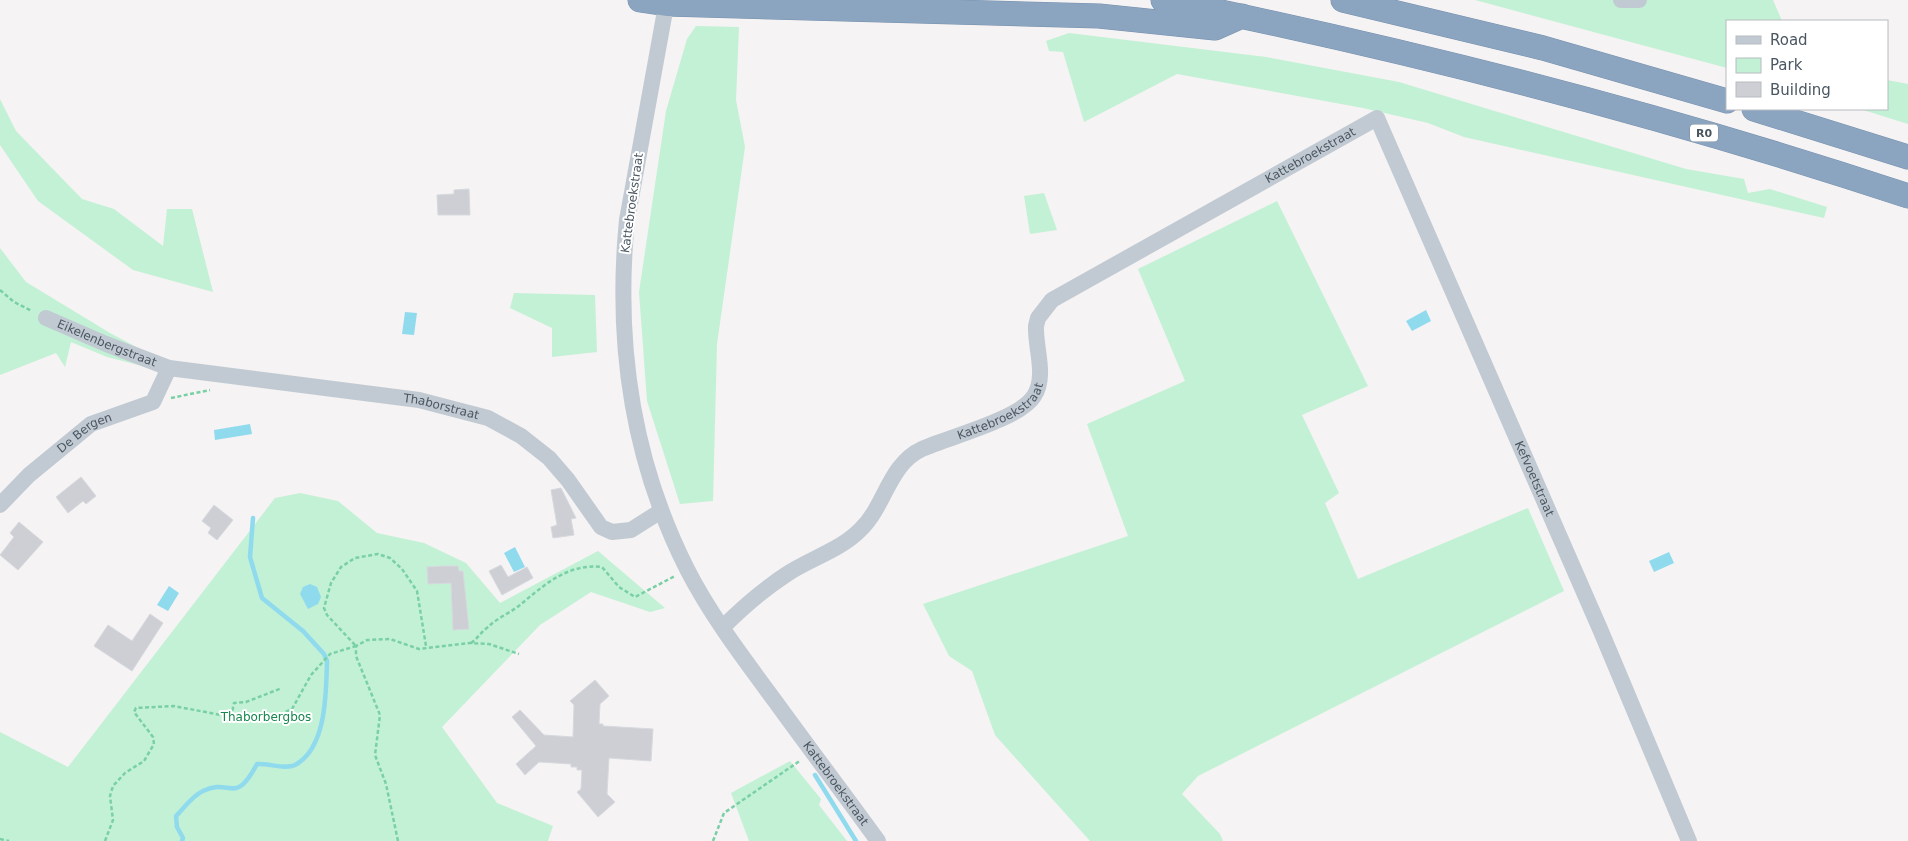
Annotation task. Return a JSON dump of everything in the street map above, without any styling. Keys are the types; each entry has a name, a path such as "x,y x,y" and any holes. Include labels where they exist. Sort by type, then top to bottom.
{"highway":[{"path":"640,0 1099,16 1215,28 1242,16"},
{"name":"R0","path":"1163,0 1415,55 1592,100 1816,165 1908,196"},
{"path":"1343,0 1543,48 1726,101"},
{"path":"1757,110 1908,157"}],"street":[{"path":"1621,0 1638,0"},
{"name":"Kattebroekstraat","path":"667,2 627,220 621,297 624,350 635,421 661,512 687,570 734,645 878,841"},
{"name":"Kattebroekstraat","path":"723,627 742,608 787,574 852,538 875,511 896,472 920,450 1011,414 1026,406 1034,397 1039,386 1036,334 1038,318 1052,300 1377,118"},
{"name":"Kefvoetstraat","path":"1377,118 1600,628 1690,841"},
{"name":"Eikelenbergstraat","path":"46,318 169,368"},
{"name":"Thaborstraat","path":"169,368 419,400 488,418 521,436 549,458 568,480 601,527 612,532 631,530 661,512"},
{"name":"De Bergen","path":"0,505 29,475 91,424 153,402 169,368"}],"path":[{"path":"0,290 14,302 46,318"},
{"path":"398,841 386,784 375,755 380,714 356,656 356,646 327,615 324,608 331,583 341,567 355,558 378,554 390,558 402,569 417,591 426,646"},
{"path":"470,643 478,638 486,628 519,605 549,580 574,569 590,565 602,567 619,587 635,597 687,570"},
{"path":"105,841 113,820 110,796 113,786 125,773 144,761 154,744 153,737 134,712 136,708 174,706 231,717 274,717 292,709 311,675 330,654 356,646 367,640 390,638 419,649 426,646 470,643 489,644 519,654"},
{"path":"231,717 234,703 246,702 282,688"},
{"path":"713,841 724,813 812,752"},
{"path":"0,839 9,841"}],"green space":[{"path":"1475,0 1773,0 1782,20 1726,20 1726,68"},
{"path":"696,26 739,27 736,100 745,147 717,344 713,501 680,504 647,401 639,292 666,111 687,39"},
{"path":"1069,33 1266,57 1399,82 1686,169 1744,179 1748,193 1770,189 1827,207 1824,218 1464,137 1428,123 1363,108 1177,74 1084,122 1063,52 1049,51 1046,41"},
{"path":"1888,80 1908,84 1908,124 1863,110 1888,110"},
{"path":"0,99 16,131 82,199 114,209 163,246 167,209 192,209 213,292 133,270 38,201 0,145"},
{"path":"1044,193 1057,230 1030,234 1024,196"},
{"path":"1277,201 1368,386 1302,415 1339,493 1325,503 1358,579 1528,508 1564,591 1198,776 1182,794 1220,834 1223,841 1090,841 995,735 972,671 949,656 923,604 1128,536 1087,424 1185,381 1138,269"},
{"path":"0,248 26,282 110,333 159,359 154,369 107,357 71,342 65,367 56,353 0,375"},
{"path":"514,293 595,295 597,352 552,357 552,328 510,308"},
{"name":"Thaborbergbos","path":"300,493 338,501 377,533 424,543 466,563 500,603 598,551 665,608 650,612 591,592 540,625 442,727 497,803 553,826 548,841 0,841 0,732 68,767 275,498"},
{"path":"790,761 821,799 819,805 847,841 749,841 731,793"}],"water":[{"path":"1426,310 1431,321 1412,331 1406,321"},
{"path":"405,312 417,313 414,335 402,334"},
{"path":"250,424 252,434 215,440 214,430"},
{"path":"515,547 525,567 514,572 504,553"},
{"path":"1669,552 1674,563 1654,572 1649,561"},
{"path":"310,584 317,587 321,597 318,604 308,609 300,594 303,587"},
{"path":"169,586 179,593 168,611 157,605"}],"building":[{"path":"469,189 470,215 438,215 437,195 454,194 454,190"},
{"path":"81,477 96,496 86,504 83,501 68,513 56,497"},
{"path":"561,488 576,518 571,519 574,535 553,538 551,527 557,525 551,490"},
{"path":"214,505 233,520 217,540 208,533 211,528 202,521"},
{"path":"19,522 43,542 18,570 0,555 14,537 10,533"},
{"path":"501,565 508,577 527,567 533,578 502,595 489,571"},
{"path":"458,566 459,571 463,571 469,629 453,630 451,583 428,584 427,567"},
{"path":"150,614 163,623 132,671 94,646 108,625 132,641"},
{"path":"595,680 609,696 600,704 599,724 603,724 603,726 653,729 651,761 609,758 607,794 615,802 598,817 577,792 581,789 582,770 577,770 577,767 571,767 571,764 539,762 525,775 516,764 536,746 512,717 520,710 544,735 573,737 574,705 570,701"}],"waterway":[{"path":"182,841 183,838 177,827 176,816 188,802 203,791 212,788 237,788 249,777 257,764 287,767 295,765 306,757 313,746 323,718 327,661 324,654 303,631 262,598 250,557 253,518"},
{"path":"815,775 856,841"}]}
